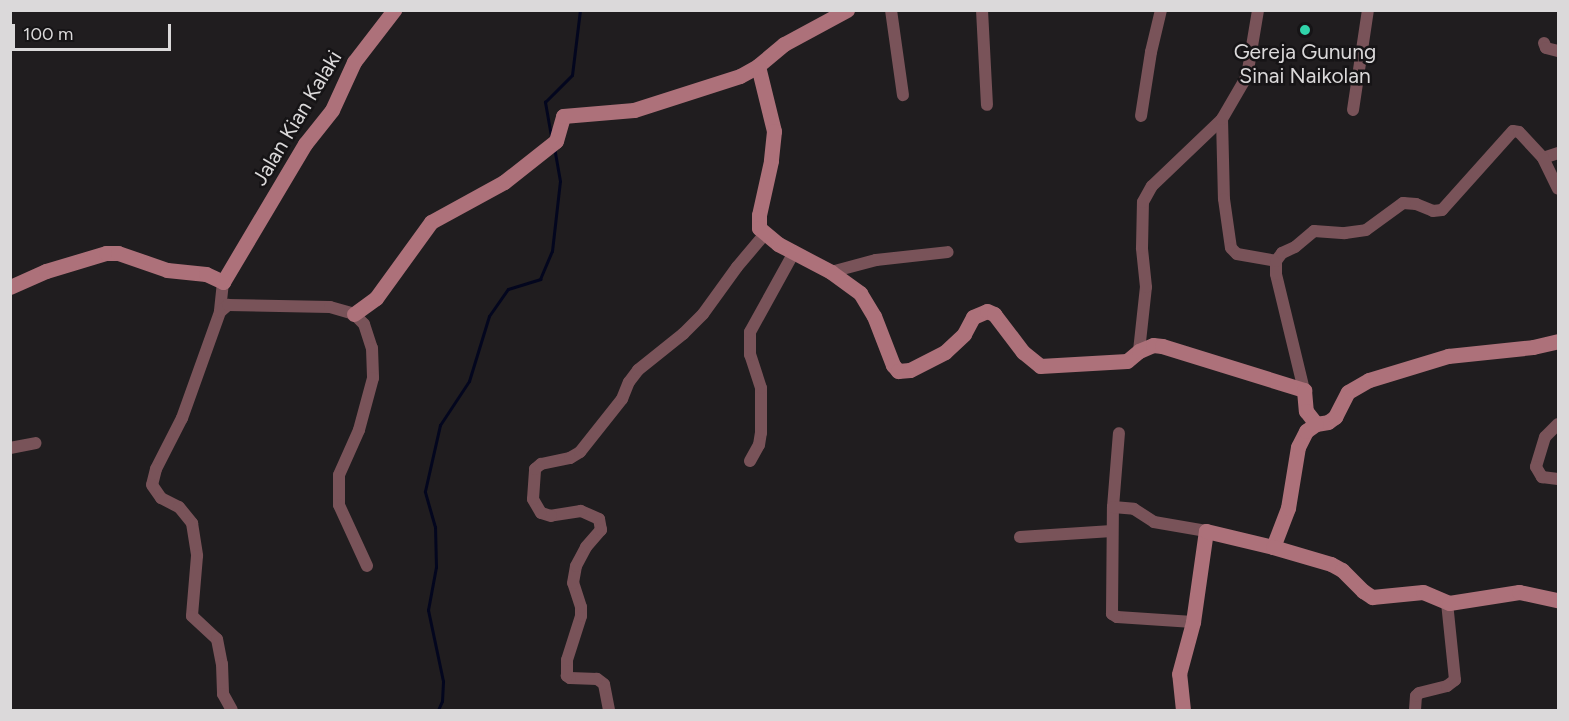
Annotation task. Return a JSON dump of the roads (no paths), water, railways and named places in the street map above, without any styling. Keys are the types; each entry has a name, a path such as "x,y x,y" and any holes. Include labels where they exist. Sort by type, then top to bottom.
{"street":[{"name":"Jalan Kian Kalaki","path":"223,282 305,144 332,110 354,62 394,10"},
{"path":"354,314 376,298 431,222 522,170 540,152 556,141 560,120 567,113 634,110 740,76 758,66 784,44 847,10"},
{"path":"891,10 903,95"},
{"path":"982,10 987,105"},
{"path":"1141,116 1151,52 1161,10"},
{"path":"1139,351 1146,287 1142,248 1143,202 1152,186 1222,118 1247,76 1258,10"},
{"path":"1353,110 1368,10"},
{"path":"1544,43 1546,48 1558,51"},
{"path":"758,66 774,131 771,161 759,215 759,228 764,235 793,254 831,272 849,284 867,303 898,371 910,370 945,352 963,334 973,317 987,311 1004,325 1023,352 1040,366 1127,361 1139,351 1153,345 1304,390"},
{"path":"1222,118 1224,199 1231,248 1237,254 1276,261"},
{"path":"1316,424 1306,411 1304,390 1276,274 1278,256 1295,247 1311,232 1345,233 1366,230 1403,203 1416,204 1433,211 1445,208 1511,131 1519,132 1543,158 1558,189"},
{"path":"1543,158 1558,153"},
{"path":"609,711 604,684 597,679 567,676 567,660 581,616 581,607 573,583 576,566 582,553 601,530 599,519 581,511 551,516 541,513 533,499 534,469 541,464 570,458 580,452 622,399 629,382 638,370 683,334 703,314 737,267 764,235"},
{"path":"831,272 876,260 948,252"},
{"path":"10,287 46,271 106,253 118,253 167,270 206,274 223,282 220,312 182,418 156,469 152,485 161,498 179,507 192,523 197,556 192,616 217,639 222,664 223,694 232,711"},
{"path":"750,461 759,444 761,433 761,388 750,355 750,332 793,254"},
{"path":"220,312 228,305 330,307 354,314 364,324 369,337 373,378 359,430 339,475 339,505 367,566"},
{"path":"1273,547 1288,508 1298,447 1306,431 1316,424 1328,422 1335,417 1348,392 1369,380 1448,356 1533,347 1558,341"},
{"path":"1558,424 1545,436 1536,467 1542,477 1558,479"},
{"path":"1119,433 1112,531 1112,614 1117,617 1193,622"},
{"path":"10,448 36,443"},
{"path":"1113,507 1134,509 1154,522 1206,531 1273,547 1342,570 1372,597 1423,592 1447,602 1519,592 1558,600"},
{"path":"1020,537 1112,531"},
{"path":"1183,711 1179,674 1193,622 1206,531"},
{"path":"1415,711 1416,696 1419,693 1447,686 1455,680 1447,602"}],"waterway":[{"path":"551,136 545,102 572,75 580,10"},
{"path":"438,710 442,701 443,681 428,610 436,567 435,527 425,491 440,425 469,381 489,316 508,289 540,279 552,251 560,181 554,148"}],"place":[{"name":"Gereja Gunung Sinai Naikolan","path":"1305,30"}]}
